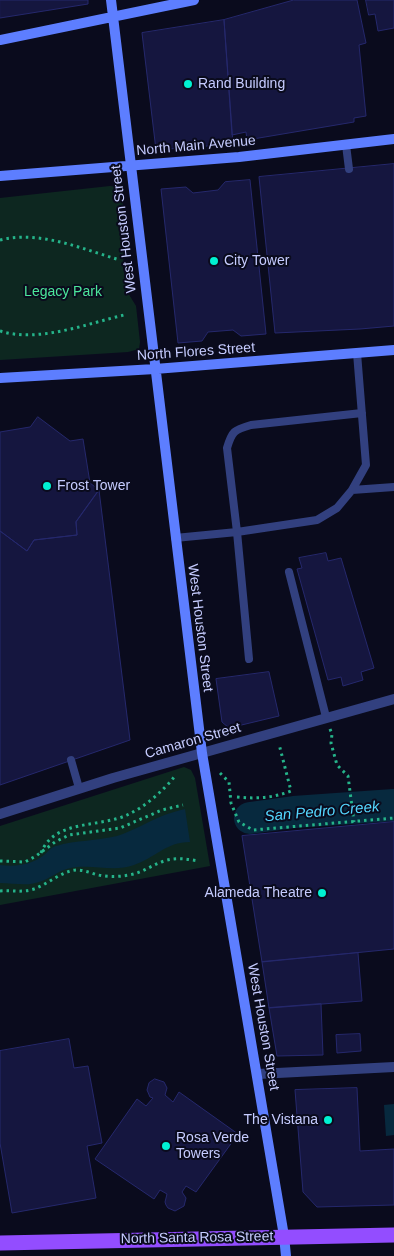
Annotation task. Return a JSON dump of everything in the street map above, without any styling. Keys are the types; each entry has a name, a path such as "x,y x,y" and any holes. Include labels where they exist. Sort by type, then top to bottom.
{"main road":[{"name":"West Houston Street","path":"111,0 202,753 258,1074 286,1256"},
{"path":"0,40 194,0"},
{"name":"North Main Avenue","path":"0,176 239,157 394,139"},
{"name":"North Flores Street","path":"0,378 155,369 394,350"},
{"name":"North Santa Rosa Street","path":"0,1243 394,1234"}],"street":[{"name":"Camaron Street","path":"0,814 79,788 394,699"},
{"path":"258,1074 394,1067"}],"lane":[{"path":"346,144 349,169"},
{"path":"175,538 237,532 317,520 337,508 352,490 366,464 357,353"},
{"path":"249,659 227,448 231,435 236,429 250,426 362,413"},
{"path":"352,490 394,487"},
{"path":"289,572 326,717"},
{"path":"71,760 79,788"}],"path":[{"path":"0,240 18,237 39,237 120,260"},
{"path":"0,331 27,336 47,334 124,315"},
{"path":"330,728 332,734 331,743 337,765 348,776 354,822"},
{"path":"237,798 276,797 291,791 278,741"},
{"path":"218,770 229,782 231,803 239,822 252,830 394,818"},
{"path":"41,852 44,843 67,829 85,824 109,821 128,815 151,800 169,783 176,773"},
{"path":"0,861 24,862 69,835 120,828 162,810 183,805"},
{"path":"0,891 20,892 33,890 50,883 62,874 75,870 100,875 125,876 149,869 166,860 180,858 199,861"}],"green space":[{"name":"Legacy Park","path":"110,186 118,187 121,190 128,238 124,251 123,268 128,293 136,306 139,349 128,352 0,360 0,198"},
{"path":"184,767 191,770 195,778 210,866 0,905 0,826"}],"water":[{"path":"185,809 190,842 167,847 134,865 120,868 71,868 37,883 0,883 0,865 12,866 29,863 44,855 51,848 117,836 165,815"},
{"path":"394,1104 394,1135 386,1136 384,1105"}],"building":[{"path":"0,0 88,0 88,4 0,18"},
{"path":"294,0 357,0 366,43 359,45 366,116 354,118 354,122 247,140 246,132 232,135 224,20"},
{"path":"366,0 394,0 394,28 378,31 375,14 369,15"},
{"name":"Rand Building","path":"224,20 233,144 156,150 142,33"},
{"path":"394,164 394,326 275,333 259,177"},
{"name":"City Tower","path":"250,180 266,334 241,336 233,330 208,332 202,341 178,343 161,189 186,187 193,193 218,190 225,182"},
{"name":"Frost Tower","path":"38,417 70,441 83,439 90,483 99,490 76,522 77,535 34,540 27,551 0,531 0,432 30,427"},
{"path":"99,490 130,740 0,785 0,531 27,551 34,540 77,535 76,522"},
{"path":"326,553 328,561 341,558 374,668 361,672 363,680 343,686 341,677 328,680 297,569 302,568 299,558"},
{"path":"269,672 279,716 229,728 222,722 216,679"},
{"name":"Alameda Theatre","path":"394,822 394,949 262,962 242,836"},
{"path":"358,953 362,1001 269,1008 262,962"},
{"path":"321,1004 323,1055 277,1056 269,1008"},
{"path":"360,1034 361,1051 337,1053 336,1035"},
{"path":"69,1039 74,1068 88,1066 102,1143 87,1146 96,1198 12,1213 0,1143 0,1051"},
{"name":"Rosa Verde Towers","path":"155,1079 164,1082 167,1088 165,1095 173,1102 179,1092 238,1134 196,1192 186,1186 182,1192 186,1198 184,1206 175,1211 166,1205 167,1194 160,1190 154,1199 95,1159 137,1099 146,1106 153,1098 150,1097 147,1090 149,1083"},
{"name":"The Vistana","path":"357,1088 360,1151 394,1149 394,1205 317,1207 303,1192 295,1090"}],"waterway":[{"name":"San Pedro Creek","path":"250,818 294,812 394,805"}],"place":[{"name":"Rand Building","path":"188,84"},
{"name":"City Tower","path":"214,261"},
{"name":"Frost Tower","path":"47,486"},
{"name":"Alameda Theatre","path":"322,893"},
{"name":"The Vistana","path":"328,1120"},
{"name":"Rosa Verde Towers","path":"166,1146"}]}
